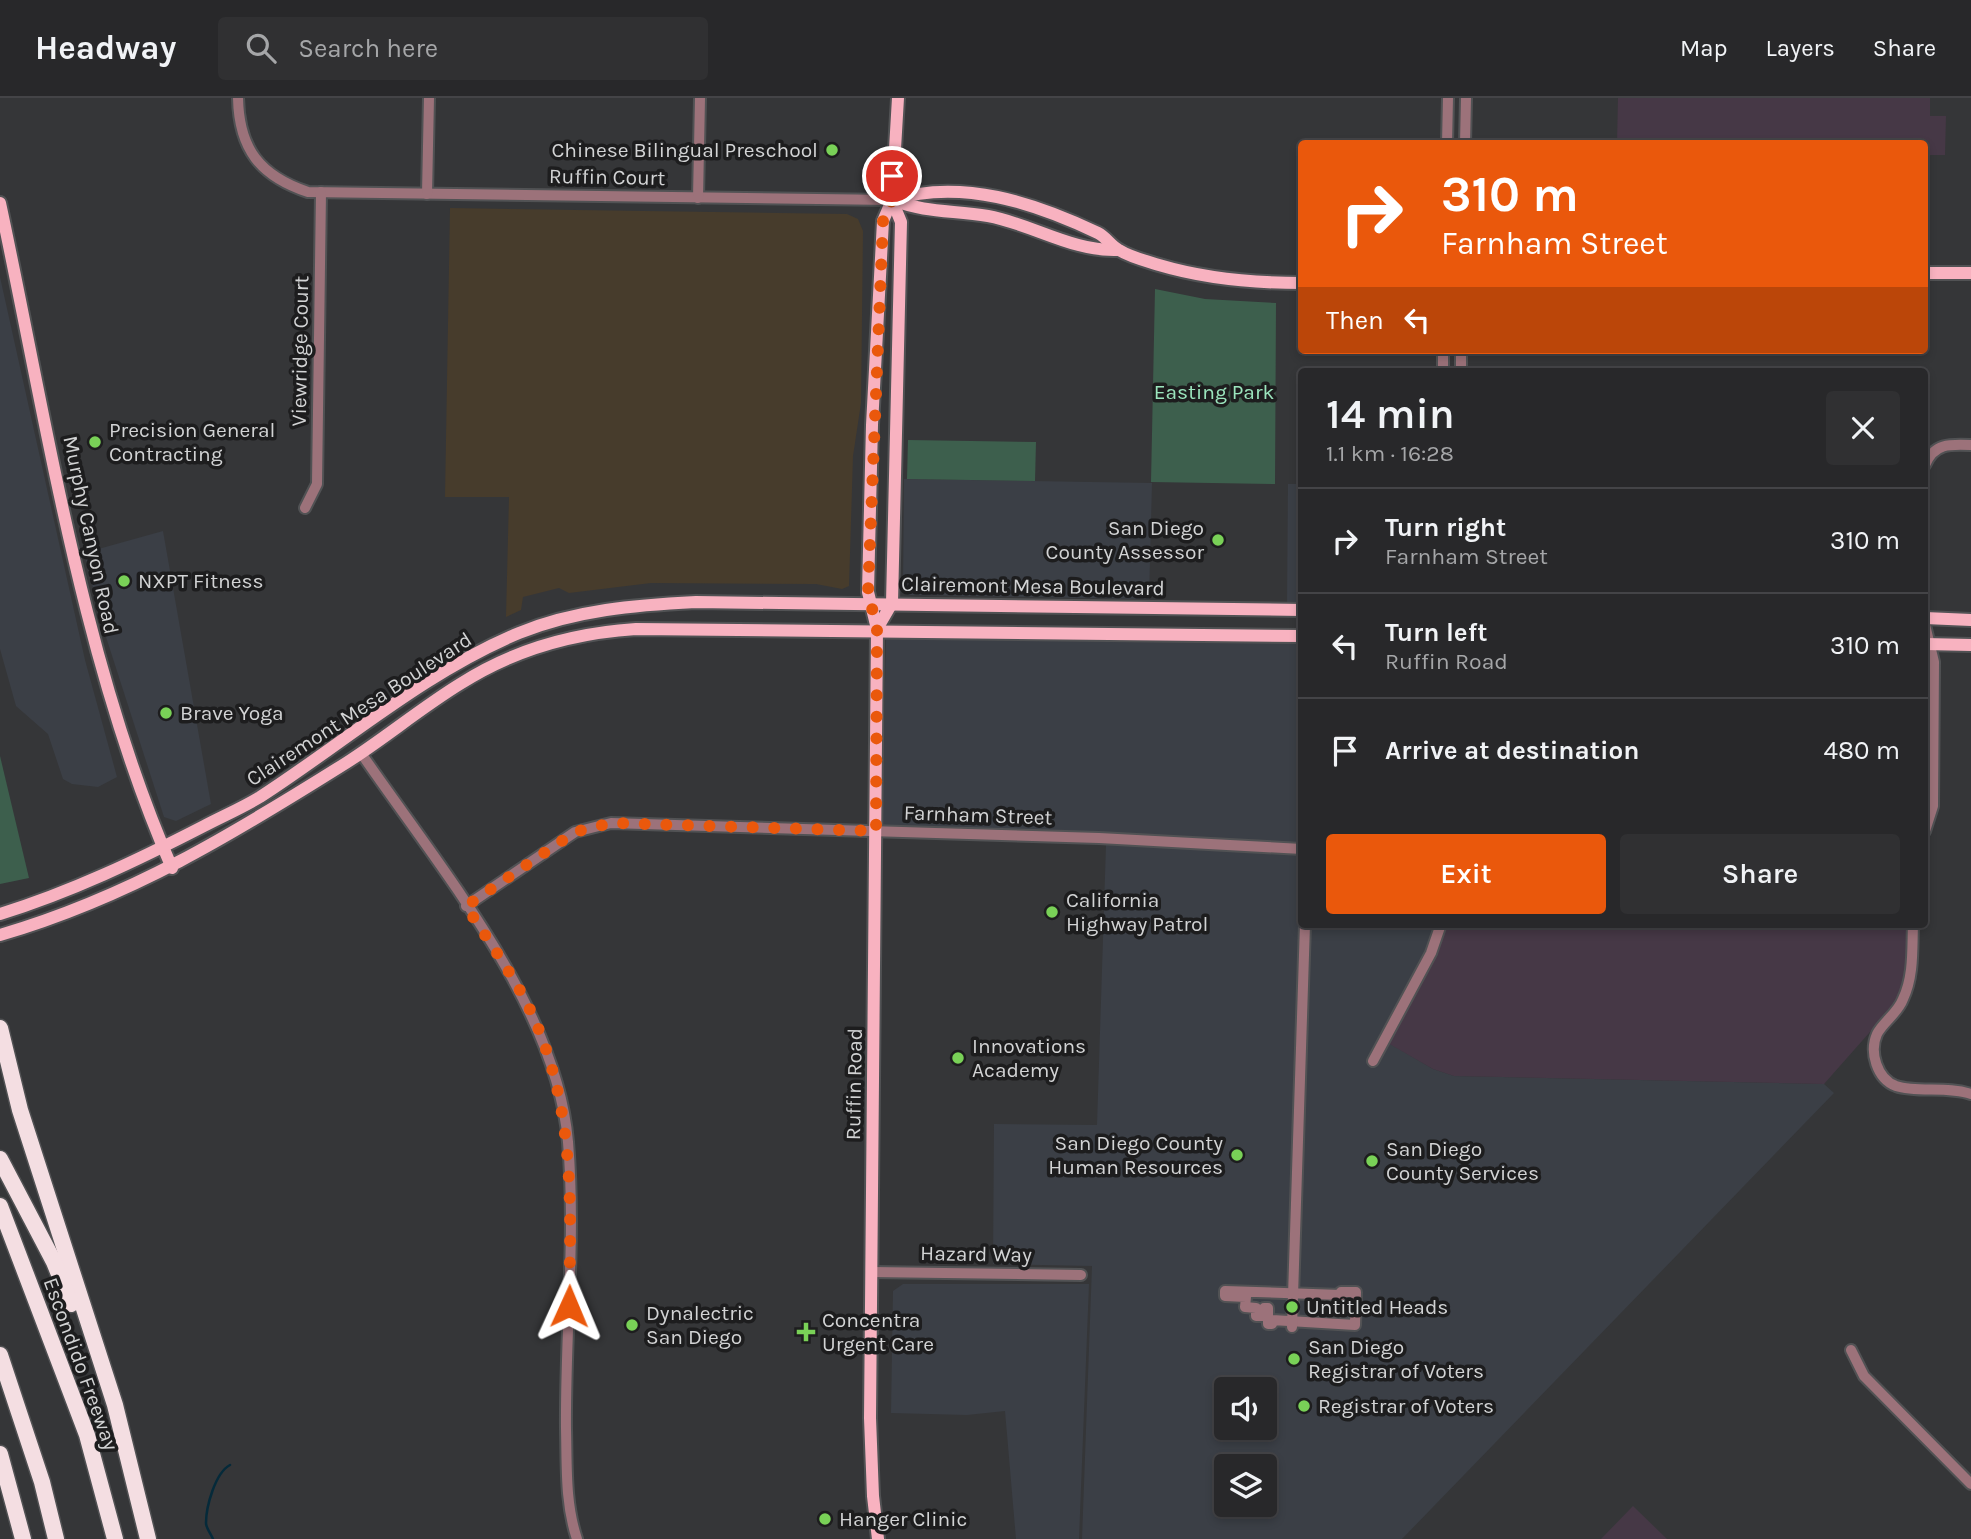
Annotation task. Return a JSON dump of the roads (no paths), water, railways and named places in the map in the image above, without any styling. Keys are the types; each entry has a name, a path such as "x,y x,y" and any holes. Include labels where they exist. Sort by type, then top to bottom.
{"highway":[{"path":"0,1028 20,1110 125,1444 148,1539"},
{"path":"0,1159 54,1262 125,1444"},
{"name":"Escondido Freeway","path":"0,1206 87,1435 115,1539"},
{"path":"0,1355 38,1469 56,1539"},
{"path":"0,1454 23,1539"}],"main road":[{"name":"Ruffin Road","path":"878,1539 873,1496 870,1418 877,629 869,603 872,425 883,221 892,200 898,98"},
{"path":"892,200 919,191 995,197 1038,208 1072,221 1102,235 1118,250 1158,265 1215,279 1298,283"},
{"name":"Ruffin Road","path":"877,629 892,603 901,222 892,200"},
{"path":"892,200 918,210 989,216 1096,251 1118,250"},
{"name":"Murphy Canyon Road","path":"0,203 86,610 163,848 172,868"},
{"path":"1928,273 1971,273"},
{"name":"Clairemont Mesa Boulevard","path":"0,914 43,901 163,848 259,797 452,667 522,632 594,611 634,605 869,603 1298,610"},
{"path":"1928,618 1971,620"},
{"name":"Clairemont Mesa Boulevard","path":"0,935 49,921 172,868 361,753 461,683 526,651 575,637 636,629 877,629 1298,636"},
{"path":"1928,644 1971,645"}],"street":[{"name":"Ruffin Court","path":"238,98 238,120 251,153 284,184 321,192 892,200"},
{"path":"427,194 429,98"},
{"path":"698,198 700,98"},
{"path":"1447,140 1448,98"},
{"path":"1465,140 1466,98"},
{"name":"Viewridge Court","path":"305,508 317,484 321,192"},
{"path":"1928,460 1933,451 1941,446 1971,444"},
{"path":"1928,644 1934,806 1928,823"},
{"path":"361,753 510,973 533,1016 565,1116 570,1205 566,1410 568,1504 577,1539"},
{"name":"Farnham Street","path":"466,906 575,832 611,823 1298,849"},
{"path":"1293,1324 1306,928"},
{"path":"1373,1062 1431,953 1440,928"},
{"path":"1913,928 1912,965 1903,1001 1877,1035 1874,1051 1879,1070 1897,1086 1954,1088 1971,1094"},
{"name":"Hazard Way","path":"871,1272 1081,1275"},
{"path":"1225,1291 1356,1292 1355,1325 1293,1324 1272,1320 1272,1324 1268,1324 1268,1308 1264,1308 1264,1316 1256,1316 1256,1308 1245,1307 1246,1297 1225,1294 1225,1291"},
{"path":"1851,1350 1864,1377 1971,1485"}],"waterway":[{"path":"213,1539 206,1525 206,1516 212,1491 220,1475 230,1465"}],"place":[{"name":"Chinese Bilingual Preschool","path":"832,150"},
{"name":"Precision General Contracting","path":"95,442"},
{"name":"San Diego County Assessor","path":"1218,540"},
{"name":"NXPT Fitness","path":"124,581"},
{"name":"Brave Yoga","path":"166,713"},
{"name":"California Highway Patrol","path":"1052,912"},
{"name":"Innovations Academy","path":"958,1058"},
{"name":"San Diego County Human Resources","path":"1237,1155"},
{"name":"San Diego County Services","path":"1372,1161"},
{"name":"Untitled Heads","path":"1292,1307"},
{"name":"Dynalectric San Diego","path":"632,1325"},
{"name":"Concentra Urgent Care","path":"806,1332"},
{"name":"San Diego Registrar of Voters","path":"1294,1359"},
{"name":"Registrar of Voters","path":"1304,1406"},
{"name":"Hanger Clinic","path":"825,1519"}],"park label":[{"name":"Easting Park","path":"1214,392"}]}
